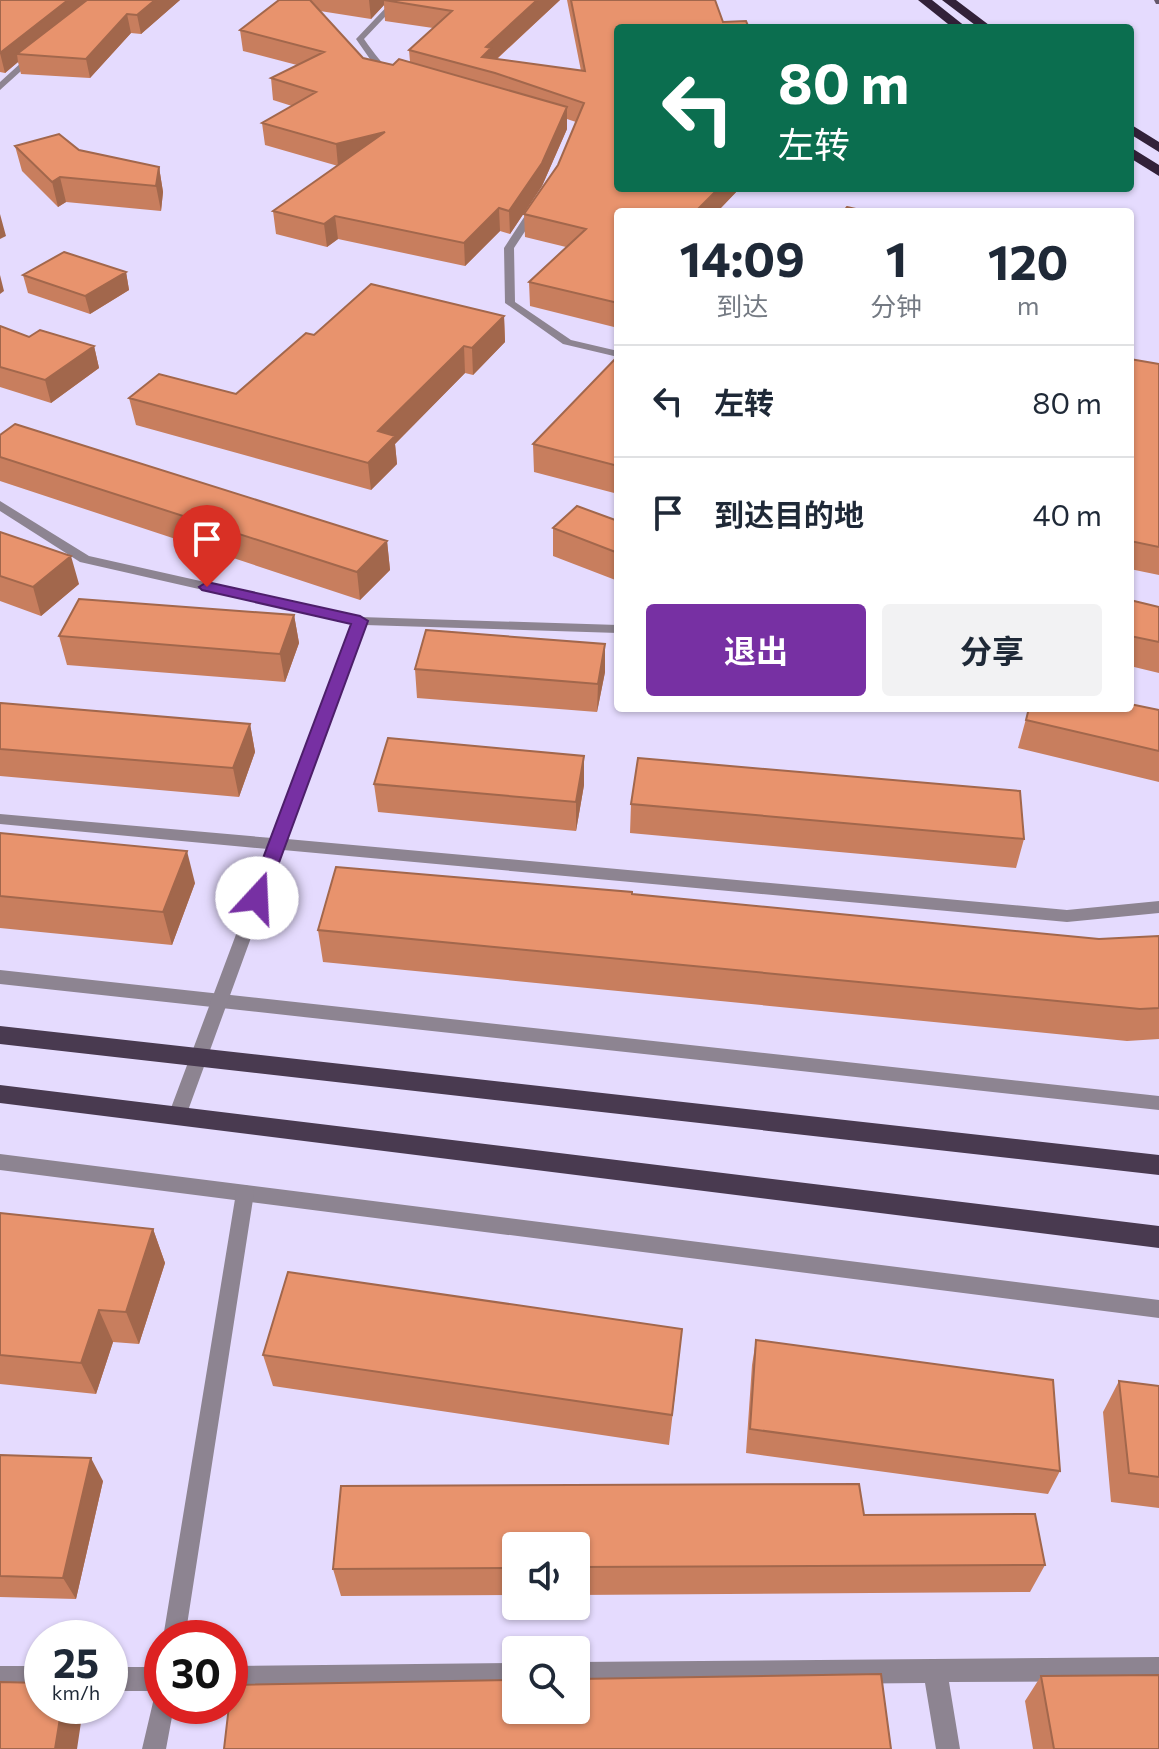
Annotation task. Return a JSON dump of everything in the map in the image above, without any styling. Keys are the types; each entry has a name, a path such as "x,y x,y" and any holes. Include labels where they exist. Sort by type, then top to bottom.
{"highway":[{"path":"948,0 981,24"},
{"path":"925,2 955,24"},
{"path":"1134,131 1159,148"},
{"path":"1134,154 1159,172"}],"main road":[{"path":"0,1035 1159,1165"},
{"path":"0,1094 1159,1237"}],"street":[{"path":"397,0 360,39 382,70 410,77"},
{"path":"0,87 43,48"},
{"path":"541,199 509,248 510,303 567,342 614,353"},
{"path":"0,505 85,559 360,621 614,629"},
{"path":"177,1116 360,621"},
{"path":"0,819 276,847 1067,916 1159,907"},
{"path":"0,977 1159,1103"},
{"path":"0,1162 1159,1309"},
{"path":"177,1620 245,1193"},
{"path":"590,1674 1159,1669"},
{"path":"935,1671 948,1749"},
{"path":"248,1678 502,1675"},
{"path":"0,1678 24,1678"},
{"path":"154,1749 159,1724"}],"building":[{"path":"0,0 68,0 0,53"},
{"path":"87,0 155,0 137,15 127,14 86,59 17,54"},
{"path":"279,0 310,0 363,58 393,65 399,59 567,107 542,163 509,211 499,208 464,243 335,216 324,224 273,211 385,132 336,144 262,123 316,92 271,78 324,52 240,30"},
{"path":"384,0 537,0 486,47 491,48 482,57 585,71 571,0 715,0 723,22 746,21 747,24 614,24 614,192 715,192 699,208 614,208 614,302 529,282 586,229 524,214 558,165 584,103 495,73 409,50 452,11"},
{"path":"59,134 79,150 159,167 156,186 60,177 52,182 15,146"},
{"path":"64,252 126,272 85,296 23,275"},
{"path":"371,284 504,316 472,348 464,346 378,431 395,436 368,463 129,398 159,374 236,394 306,333 314,335"},
{"path":"0,326 29,337 40,330 94,346 45,380 0,367"},
{"path":"614,360 614,465 533,444"},
{"path":"1134,360 1159,364 1159,547 1134,542"},
{"path":"15,424 387,541 357,572 0,457 0,435"},
{"path":"577,506 614,520 614,551 553,528"},
{"path":"0,532 71,556 33,587 0,576"},
{"path":"79,599 294,615 280,654 59,636"},
{"path":"1134,601 1159,607 1159,642 1134,637"},
{"path":"426,630 605,644 598,684 415,669"},
{"path":"0,703 250,724 233,768 0,749"},
{"path":"1134,705 1159,710 1159,751 1026,720 1028,712 1134,712"},
{"path":"388,738 584,756 576,802 374,784"},
{"path":"638,758 1020,791 1024,839 631,804"},
{"path":"0,833 187,851 163,912 0,896"},
{"path":"336,867 632,892 1099,939 1159,936 1159,1008 1140,1009 318,930"},
{"path":"0,1213 153,1229 126,1312 99,1310 81,1363 0,1355"},
{"path":"288,1272 682,1329 672,1415 263,1355"},
{"path":"756,1340 1053,1380 1060,1471 750,1429"},
{"path":"1119,1381 1159,1386 1159,1477 1129,1473"},
{"path":"0,1455 91,1458 63,1578 0,1576"},
{"path":"859,1484 864,1515 1035,1514 1045,1565 590,1567 590,1532 502,1532 502,1568 333,1569 341,1486"},
{"path":"881,1674 891,1749 224,1749 227,1724 248,1724 248,1685 502,1680 502,1724 590,1724 590,1679"},
{"path":"1159,1675 1159,1749 1054,1749 1041,1676"},
{"path":"0,1682 24,1683 24,1724 59,1724 55,1749 0,1749"}],"route":[{"path":"207,587 360,621 257,898"}]}
